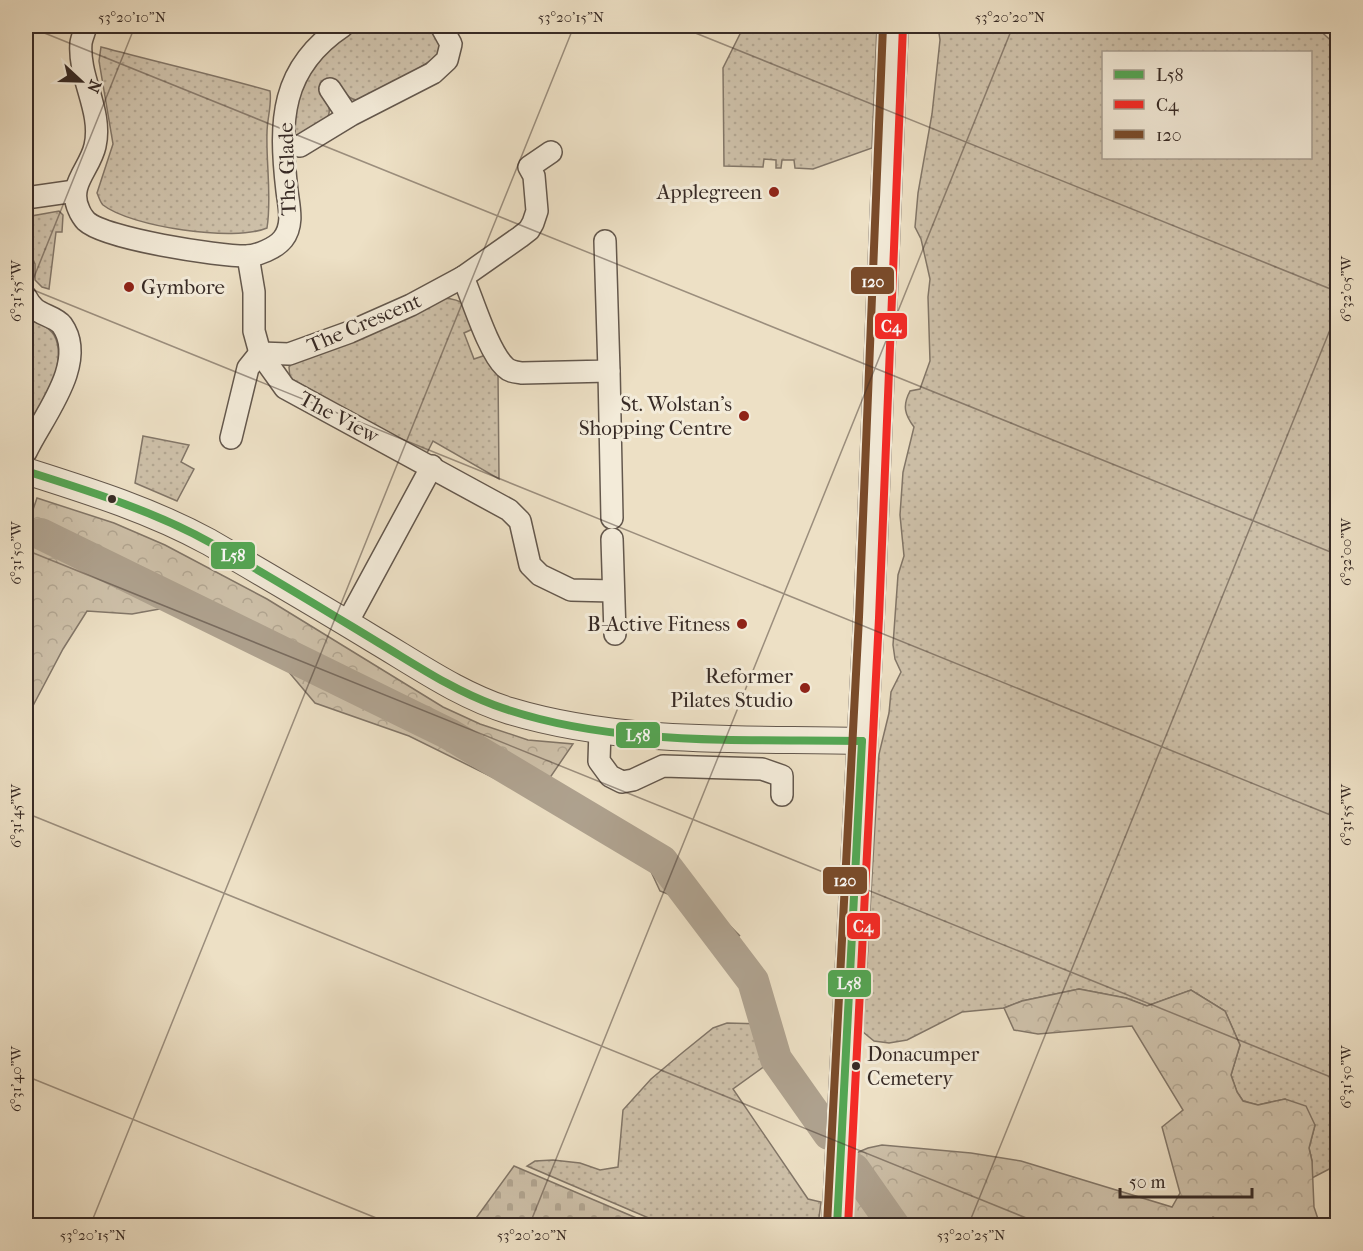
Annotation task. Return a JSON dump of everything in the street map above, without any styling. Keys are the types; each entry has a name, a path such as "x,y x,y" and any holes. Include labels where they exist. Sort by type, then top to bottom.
{"main road":[{"path":"837,1226 882,326 893,26"}],"street":[{"path":"26,198 75,192 79,178 95,148 93,106 86,81 81,43 86,26"},
{"name":"The Glade","path":"75,192 78,209 87,221 131,239 248,256 270,249 283,239 291,223 284,147 284,114 288,93 303,63 327,36 343,26"},
{"name":"The Glade","path":"300,146 348,116 433,73 447,60 451,44 441,26"},
{"path":"330,89 348,116"},
{"name":"The Crescent","path":"260,352 289,354 350,332 411,305 463,277 529,230 537,211 534,176 528,167 551,152"},
{"path":"605,241 615,634"},
{"name":"The View","path":"248,256 254,292 254,331 260,352 285,388 432,466 509,510 520,521 530,565 540,575 570,590 614,591"},
{"path":"463,277 495,354 505,368 522,373 609,371"},
{"path":"26,298 35,309 61,324 69,344 68,370 27,471 173,522 472,697 518,713 548,721 627,734 862,741"},
{"path":"231,438 248,368 260,352"},
{"path":"347,623 432,466"},
{"path":"600,730 599,761 610,776 622,782 633,780 663,766 762,769 782,776 782,795"}],"green space":[{"path":"357,26 433,26 442,48 438,56 369,100 350,98 338,82 321,91 328,104 328,118 318,127 290,139 296,97 305,74 321,55"},
{"path":"744,26 877,26 872,148 813,169 795,168 794,160 782,160 781,168 776,168 776,160 764,159 763,167 724,166 723,68"},
{"path":"938,26 1315,26 1338,47 1337,1165 1312,1178 1309,1148 1315,1125 1285,1099 1258,1105 1243,1101 1231,1075 1240,1045 1225,1011 1191,990 1147,1006 1126,998 1079,989 1022,1001 1004,1008 962,1012 907,1040 889,1043 874,1041 863,1032 879,754 889,713 891,692 901,672 895,659 893,645 898,575 904,556 900,515 903,472 914,427 908,418 905,406 910,391 920,389 930,361 928,297 930,279 921,239 915,227 918,193 932,114 940,40"},
{"path":"101,47 270,91 267,133 269,205 267,228 252,232 232,233 184,230 136,220 103,205 97,193 113,144 99,61"},
{"path":"59,211 63,215 62,232 56,232 49,289 42,287 35,280 35,264 26,245 26,217"},
{"path":"443,298 457,301 465,306 475,328 464,333 474,359 486,355 498,373 499,479 433,441 426,455 290,378 289,367 295,360"},
{"path":"30,320 52,332 58,345 58,357 52,384 40,409 26,427 26,321"},
{"path":"143,436 189,445 181,462 194,469 177,501 135,483"},
{"path":"37,498 114,523 165,545 267,599 443,707 480,724 528,740 573,744 549,779 597,806 636,835 740,936 688,902 660,891 647,863 555,808 409,736 315,703 277,658 187,604 132,614 87,611 63,649 26,719 26,530"},
{"path":"1079,989 1126,998 1147,1006 1191,990 1225,1011 1240,1045 1231,1075 1243,1101 1258,1105 1285,1099 1306,1106 1315,1125 1309,1148 1312,1161 1314,1207 1320,1225 1232,1225 1213,1217 1198,1226 853,1225 856,1153 882,1145 971,1153 1021,1161 1172,1207 1180,1193 1162,1127 1183,1110 1132,1026 1038,1034 1014,1030 1004,1008 1022,1001"},
{"path":"727,1023 766,1024 773,1040 776,1058 733,1089 808,1199 821,1202 818,1225 665,1225 527,1166 535,1161 553,1160 580,1163 600,1170 618,1167 623,1110 651,1079 682,1053 713,1028"},
{"path":"514,1166 653,1225 471,1225"}],"waterway":[{"path":"41,534 449,734 662,861 753,981 776,1059 829,1134"},
{"path":"854,1169 894,1226"}],"transit line":[{"name":"120","path":"827,1225 859,617 883,26"},
{"name":"C4","path":"848,1226 879,618 903,26"},
{"name":"L58","path":"26,471 121,502 167,521 211,543 435,677 494,705 538,719 629,734 723,740 862,741"},
{"name":"L58","path":"837,1226 862,741"}],"place":[{"name":"Applegreen","path":"774,192"},
{"name":"Gymbore","path":"129,287"},
{"name":"St. Wolstan's Shopping Centre","path":"744,416"},
{"name":"B-Active Fitness","path":"742,624"},
{"name":"Reformer Pilates Studio","path":"805,688"},
{"name":"Donacumper Cemetery","path":"856,1066"}]}
